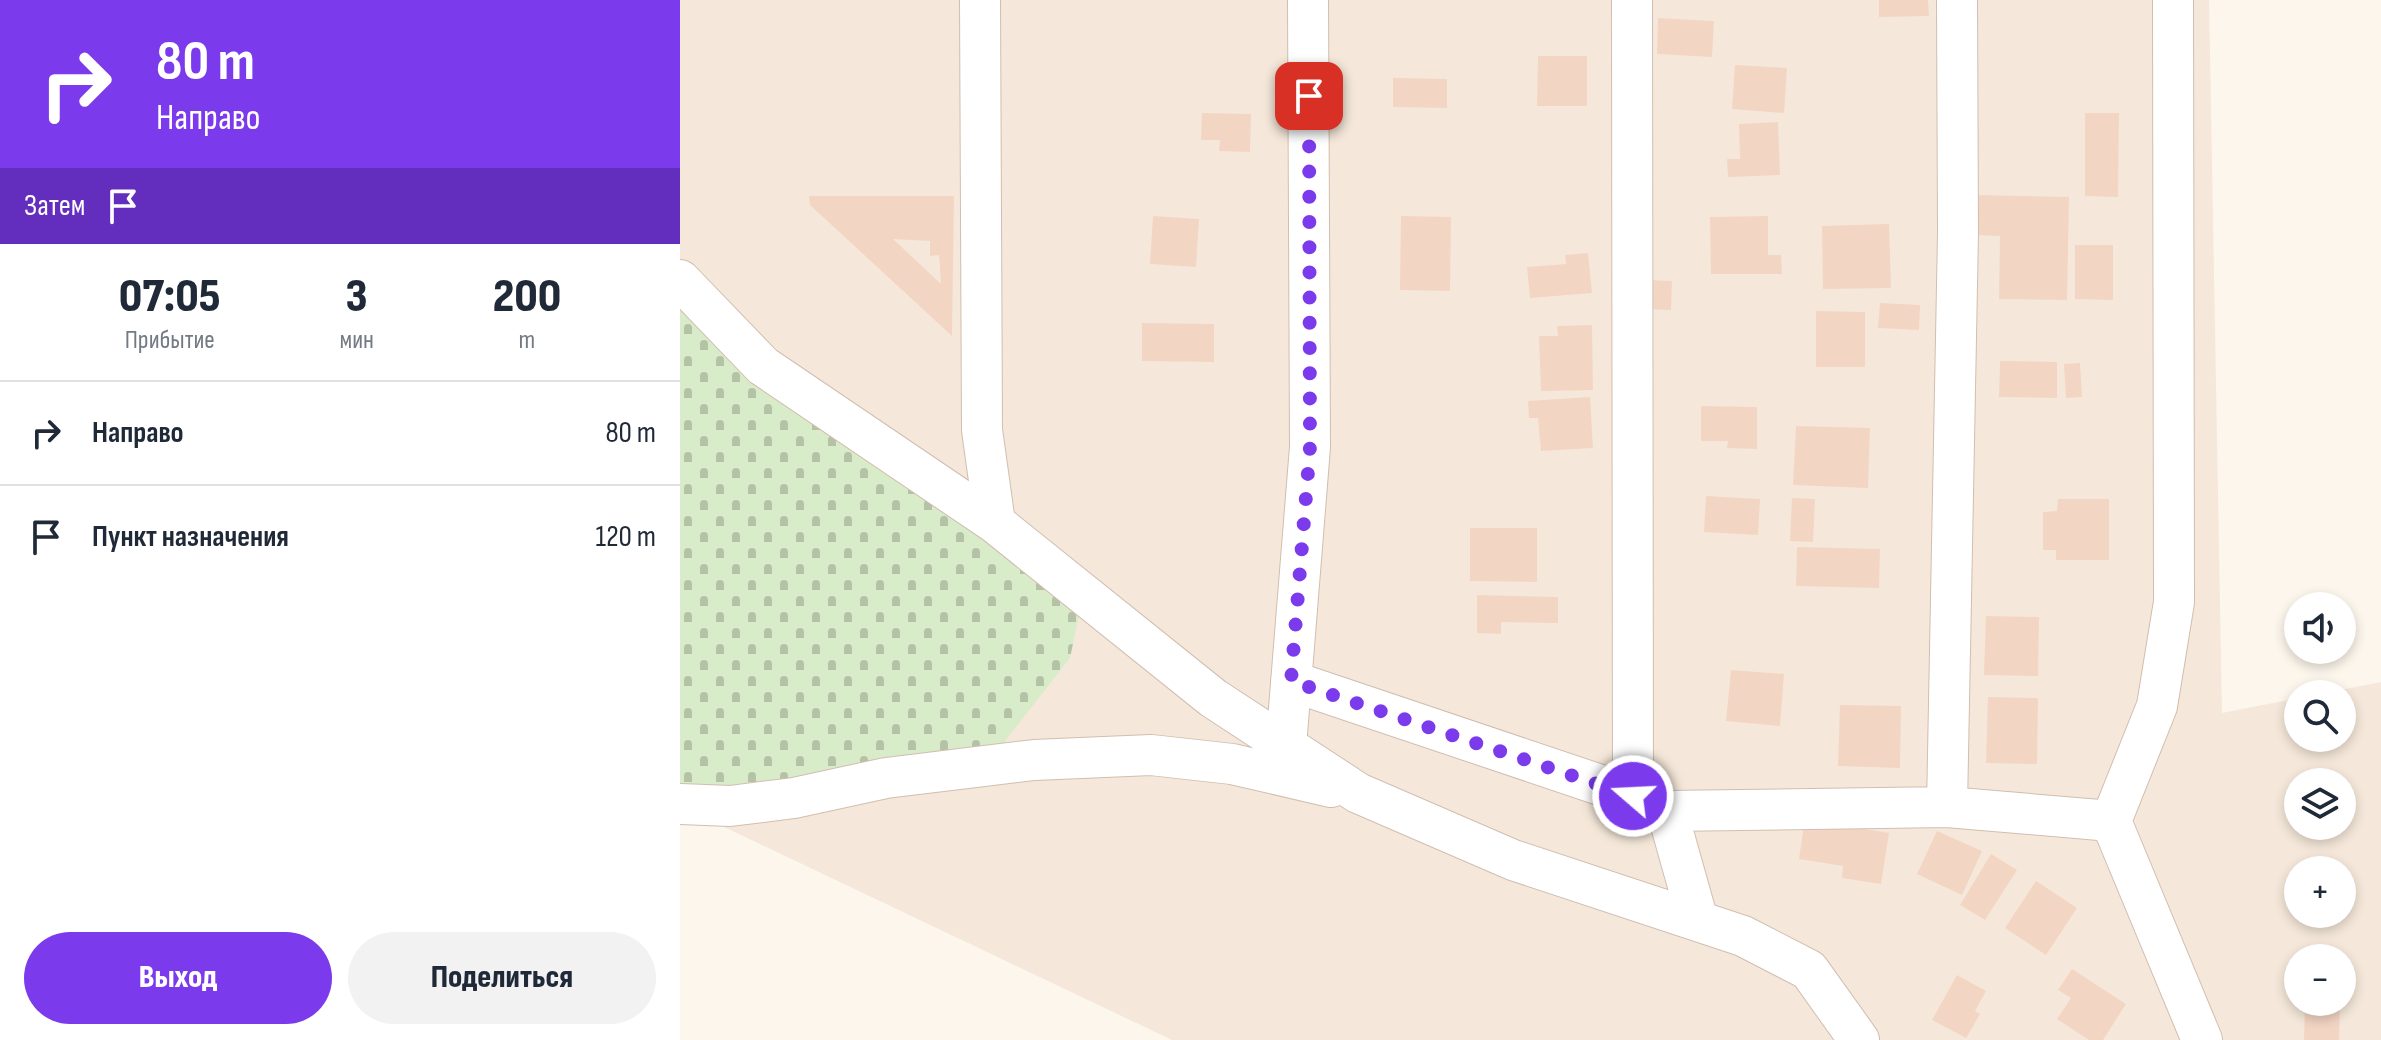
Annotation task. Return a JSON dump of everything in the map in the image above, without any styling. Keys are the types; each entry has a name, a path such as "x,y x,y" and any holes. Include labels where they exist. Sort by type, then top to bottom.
{"street":[{"path":"980,0 982,430 995,523"},
{"path":"1286,746 1310,447 1308,0"},
{"path":"1632,0 1650,804 1698,921"},
{"path":"1947,807 1958,233 1957,0"},
{"path":"2173,0 2174,602 2157,706 2111,821 2202,1040"},
{"path":"680,280 763,366 995,523 1213,698 1358,793 1513,860 1743,936 1809,970 1859,1040"},
{"path":"1291,681 1650,804 1947,807 2111,821"},
{"path":"680,804 730,806 916,774 1034,760 1151,755 1232,764 1358,793"}],"shaded area":[{"path":"680,0 2209,0 2222,713 2284,701 2284,752 2356,752 2356,687 2381,682 2381,1040 1172,1040 680,806"}],"green space":[{"path":"680,307 737,363 768,388 951,513 1080,610 1070,658 994,755 760,795 680,790"}],"building":[{"path":"1879,0 1928,0 1929,16 1879,17"},
{"path":"1658,18 1714,21 1712,57 1657,54"},
{"path":"1538,56 1587,56 1587,106 1537,106"},
{"path":"1735,65 1787,68 1784,113 1732,109"},
{"path":"1393,78 1447,79 1447,108 1393,107"},
{"path":"1202,113 1251,114 1250,152 1219,151 1220,140 1201,140"},
{"path":"2085,113 2119,113 2118,197 2085,196"},
{"path":"1778,122 1780,175 1728,177 1727,159 1740,159 1739,124"},
{"path":"1976,195 2069,197 2067,300 1999,299 2000,236 1975,235"},
{"path":"809,196 954,196 952,336 810,205","holes":["893,239 930,241 930,256 939,255 941,284"]},
{"path":"1153,216 1199,219 1196,267 1150,264"},
{"path":"1401,216 1451,217 1450,291 1400,290"},
{"path":"1768,216 1768,255 1781,255 1782,274 1711,274 1710,217"},
{"path":"1889,224 1891,288 1823,289 1822,226"},
{"path":"2075,245 2113,245 2113,300 2075,299"},
{"path":"1588,253 1592,293 1530,298 1527,267 1566,264 1565,255"},
{"path":"1647,280 1672,281 1671,310 1646,309"},
{"path":"1880,303 1920,305 1919,330 1878,328"},
{"path":"1816,311 1865,312 1865,367 1816,367"},
{"path":"1142,323 1214,324 1214,362 1142,361"},
{"path":"1592,325 1593,390 1541,391 1539,336 1558,336 1557,326"},
{"path":"2000,361 2057,362 2057,398 1999,397"},
{"path":"2080,363 2082,397 2066,398 2064,364"},
{"path":"1590,397 1593,448 1541,451 1538,418 1529,418 1528,401"},
{"path":"1701,406 1757,407 1757,449 1727,448 1728,441 1701,441"},
{"path":"1796,426 1870,428 1868,488 1793,485"},
{"path":"1706,496 1760,499 1758,535 1704,532"},
{"path":"1792,498 1815,499 1813,542 1790,541"},
{"path":"2058,499 2109,499 2109,560 2056,560 2056,550 2043,550 2043,512 2057,511"},
{"path":"1470,528 1537,528 1537,582 1470,581"},
{"path":"1797,547 1880,549 1879,588 1796,586"},
{"path":"1477,595 1558,597 1558,623 1501,622 1501,634 1477,633"},
{"path":"1986,616 2039,617 2038,676 1984,675"},
{"path":"1731,670 1784,674 1780,726 1726,721"},
{"path":"1988,697 2038,698 2037,764 1986,763"},
{"path":"1840,705 1901,706 1900,768 1838,766"},
{"path":"1805,819 1889,833 1881,884 1842,878 1843,866 1799,859"},
{"path":"1937,831 1982,851 1962,895 1917,874"},
{"path":"1991,854 2017,870 1985,920 1960,905"},
{"path":"2036,881 2077,908 2046,955 2005,928"},
{"path":"2072,969 2126,1004 2103,1040 2089,1040 2057,1019 2071,998 2058,990"},
{"path":"1957,975 1986,991 1975,1011 1980,1014 1966,1038 1932,1020"},
{"path":"2305,1016 2340,1016 2339,1040 2304,1040"}],"route":[{"path":"1309,96 1310,447 1291,681 1633,796"}]}
